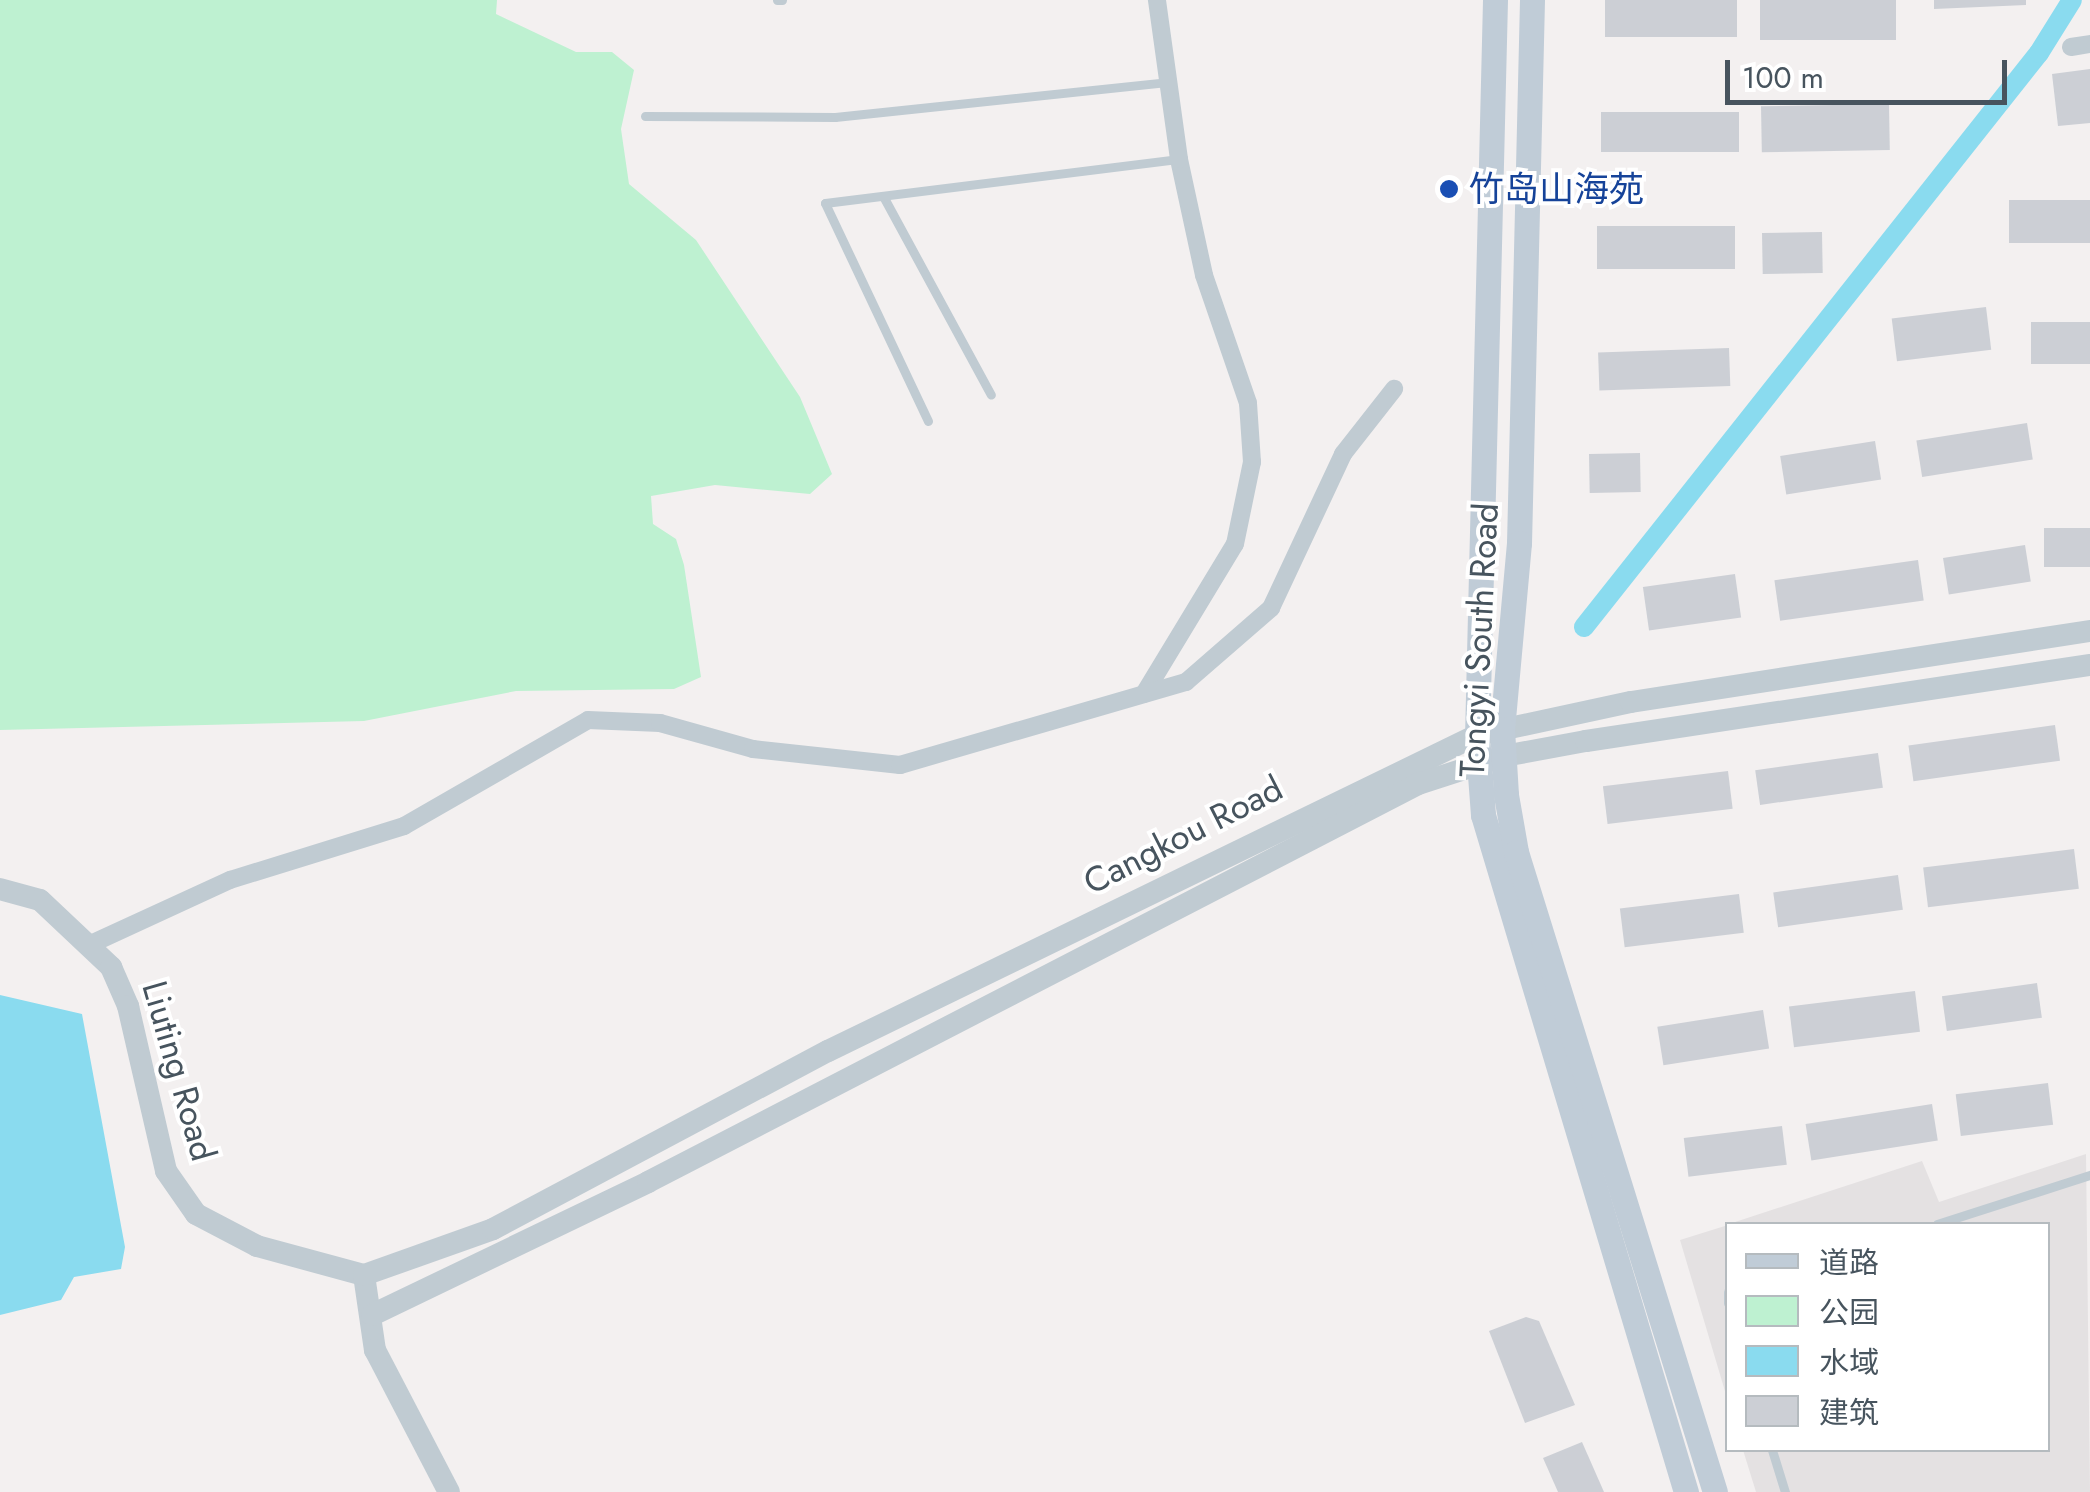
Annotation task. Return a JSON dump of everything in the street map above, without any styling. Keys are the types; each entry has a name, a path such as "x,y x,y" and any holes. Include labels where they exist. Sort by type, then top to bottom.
{"main road":[{"name":"Tongyi South Road","path":"1495,0 1489,732 1504,756 1516,852 1715,1492"},
{"name":"Tongyi South Road","path":"1532,0 1519,543 1489,732 1477,763 1502,898 1686,1492"}],"street":[{"path":"1144,694 1235,544 1252,462 1248,403 1204,275 1179,159 1157,0"},
{"path":"2070,47 2090,44"},
{"path":"93,943 230,880 404,826 588,720 660,723 753,749 900,765 1144,694 1211,667 1271,608 1342,454 1394,389"},
{"name":"Cangkou Road","path":"364,1275 493,1229 864,1034 1489,732 2090,631"},
{"name":"Cangkou Road","path":"372,1315 648,1182 1350,817 1477,763 2090,665"},
{"name":"Liuting Road","path":"0,889 40,900 93,943 128,1006 166,1171 196,1214 257,1246 364,1275"},
{"path":"364,1275 392,1390 449,1492"}],"lane":[{"path":"645,116 835,117 1169,82"},
{"path":"928,421 825,203 1179,159"},
{"path":"883,196 990,396"},
{"path":"1944,1222 2090,1176"},
{"path":"1773,1452 1785,1492"}],"shaded area":[{"path":"2086,1154 2090,1492 1756,1492 1744,1452 2050,1452 2050,1222 1735,1222 1922,1161 1939,1202"},
{"path":"1725,1226 1725,1391 1680,1240"}],"green space":[{"path":"0,0 497,0 496,14 576,52 612,52 634,70 621,129 629,184 696,240 800,397 832,474 810,494 715,485 651,496 653,524 676,539 684,565 701,677 674,689 516,691 364,721 0,730"}],"water":[{"path":"0,995 82,1014 125,1247 121,1269 74,1277 61,1300 0,1315"}],"building":[{"path":"1605,0 1737,0 1737,37 1605,37"},
{"path":"1760,0 1896,0 1896,40 1760,40"},
{"path":"1934,0 2026,0 2026,5 1934,9"},
{"path":"2090,69 2090,123 2058,126 2052,74"},
{"path":"1889,104 1890,150 1762,152 1761,106"},
{"path":"1601,112 1739,112 1739,152 1601,152"},
{"path":"2009,200 2090,200 2090,243 2009,243"},
{"path":"1597,226 1735,226 1735,269 1597,269"},
{"path":"1822,232 1823,273 1763,274 1762,233"},
{"path":"1986,307 1991,350 1897,361 1892,319"},
{"path":"2031,322 2090,322 2090,364 2031,364"},
{"path":"1729,348 1730,386 1599,391 1598,353"},
{"path":"2027,423 2033,460 1922,477 1916,441"},
{"path":"1875,441 1881,480 1786,495 1780,456"},
{"path":"1640,453 1641,492 1590,493 1589,454"},
{"path":"2044,528 2090,528 2090,567 2044,567"},
{"path":"2025,545 2031,582 1949,595 1943,558"},
{"path":"1918,560 1924,601 1780,621 1774,580"},
{"path":"1735,574 1741,618 1649,631 1643,587"},
{"path":"2055,725 2060,761 1913,781 1908,746"},
{"path":"1878,753 1883,788 1760,805 1755,770"},
{"path":"1728,771 1733,809 1608,824 1603,786"},
{"path":"2074,849 2079,889 1928,907 1923,868"},
{"path":"1898,875 1903,910 1778,927 1773,893"},
{"path":"1739,894 1744,933 1625,947 1620,909"},
{"path":"2037,983 2042,1018 1947,1031 1942,996"},
{"path":"1915,991 1920,1032 1794,1047 1789,1006"},
{"path":"1763,1010 1769,1049 1663,1065 1657,1027"},
{"path":"2048,1083 2053,1125 1961,1136 1956,1094"},
{"path":"1932,1104 1938,1141 1811,1161 1806,1124"},
{"path":"1782,1126 1787,1165 1688,1177 1684,1138"},
{"path":"1526,1317 1539,1321 1575,1405 1525,1423 1489,1331"},
{"path":"1582,1442 1604,1492 1558,1492 1543,1458"}],"waterway":[{"path":"1584,627 2039,53 2072,0"}],"place":[{"name":"竹岛山海苑","path":"1449,189"}]}
